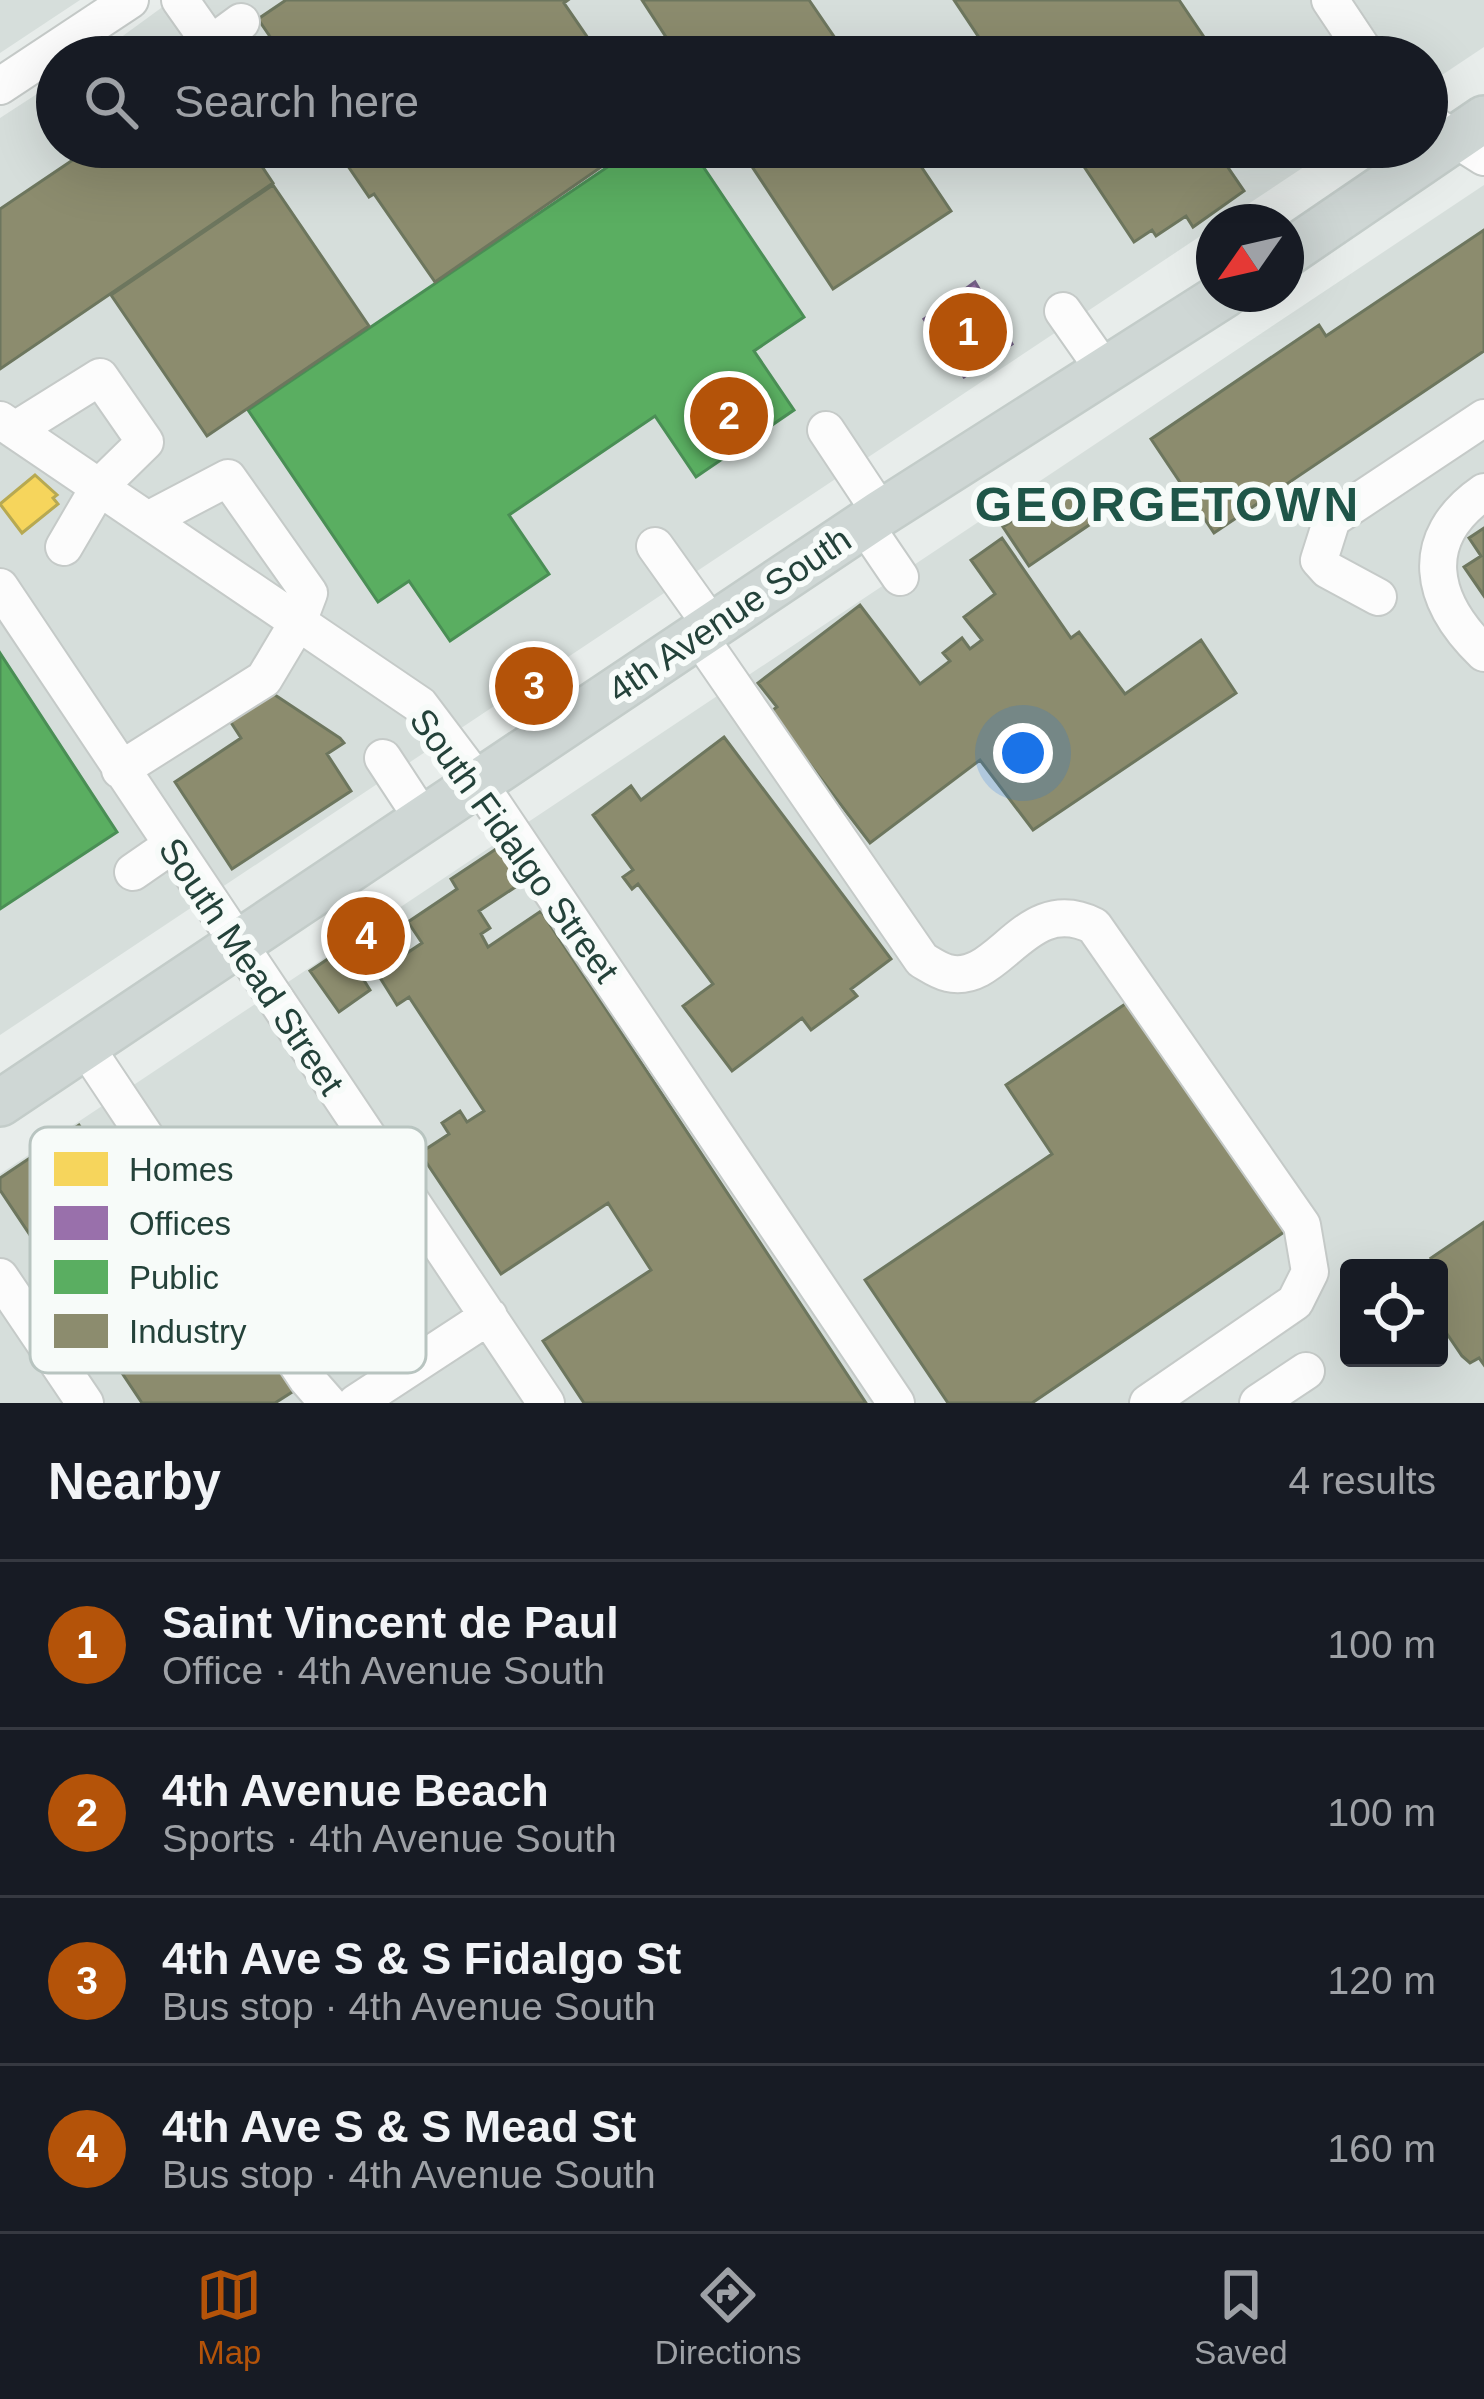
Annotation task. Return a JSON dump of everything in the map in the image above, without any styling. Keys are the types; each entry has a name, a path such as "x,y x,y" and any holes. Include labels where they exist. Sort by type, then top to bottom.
{"main road":[{"path":"1304,242 1412,168"},
{"name":"4th Avenue South","path":"0,1103 873,518 1197,312"}],"street":[{"path":"180,0 205,36"},
{"path":"1330,0 1354,36"},
{"path":"97,36 122,2"},
{"path":"222,36 241,22"},
{"path":"0,86 36,70"},
{"path":"1063,311 1105,371"},
{"path":"8,425 100,377 145,442 99,487 64,547"},
{"path":"1378,597 1328,570 1319,560 1332,519 1484,418"},
{"name":"South Fidalgo Street","path":"8,425 420,705 478,782 896,1403"},
{"path":"826,430 900,577"},
{"path":"1441,447 1473,500 1442,540 1436,569 1442,599 1462,632 1484,653"},
{"path":"120,770 264,679 298,622 309,593 228,478 148,520"},
{"path":"655,546 705,631 922,960 949,974 972,971 1045,920 1072,915 1094,926 1302,1225 1310,1272 1295,1302 1148,1403"},
{"name":"South Mead Street","path":"0,587 237,944 367,1127"},
{"path":"420,705 451,684"},
{"path":"382,758 423,819"},
{"path":"133,872 172,845"},
{"path":"86,1046 140,1127"},
{"name":"South Mead Street","path":"426,1210 503,1319 530,1393"},
{"path":"0,1277 30,1321"},
{"path":"426,1363 503,1319"},
{"path":"1258,1403 1306,1371"},
{"path":"65,1373 85,1403"},
{"path":"303,1373 328,1403"},
{"path":"356,1403 408,1373"}],"shaded area":[{"path":"0,0 80,0 0,53"},
{"path":"172,0 1484,0 1484,47 1448,71 1448,36 123,36"},
{"path":"36,95 36,168 1302,168 1248,204 1196,204 1196,239 0,1035 0,118"},
{"path":"1484,185 1484,1403 0,1403 0,1174 30,1154 30,1373 426,1373 426,1127 71,1127 1293,312 1304,312 1304,305"}],"building: Homes":[{"path":"35,475 57,495 53,498 58,504 22,533 0,504"}],"building: Offices":[{"path":"975,282 1012,344 993,357 997,362 985,370 982,364 964,377 924,319"}],"building: Public":[{"path":"606,168 704,168 804,317 754,351 794,410 696,477 655,416 509,515 549,574 450,641 409,581 378,602 248,410"},
{"path":"0,653 117,832 0,909"}],"building: Industry":[{"path":"286,0 568,0 564,3 587,36 270,36 258,19"},
{"path":"642,0 809,0 834,36 665,36"},
{"path":"954,0 1179,0 1203,36 978,36"},
{"path":"61,168 263,168 273,183 0,369 0,209"},
{"path":"349,168 600,168 435,282 374,194 369,197"},
{"path":"753,168 922,168 951,211 833,289"},
{"path":"1085,168 1228,168 1244,191 1226,204 1196,204 1193,227 1186,216 1156,236 1152,230 1134,242"},
{"path":"273,185 369,326 207,436 111,295"},
{"path":"1484,230 1484,351 1214,533 1151,439 1319,325 1326,336"},
{"path":"1066,484 1092,523 1029,566 1003,527"},
{"path":"1484,528 1484,596 1464,567 1481,556 1469,538"},
{"path":"1002,538 1071,638 1079,632 1125,694 1201,640 1236,693 1033,830 980,760 870,843 770,712 777,707 758,683 860,605 920,684 950,661 943,653 962,638 970,649 982,640 964,617 995,594 971,560"},
{"path":"272,693 340,738 344,743 327,754 351,791 232,869 175,782 241,738 230,721"},
{"path":"724,737 891,959 851,989 857,996 811,1030 802,1018 732,1071 683,1006 713,984 638,884 632,889 623,877 633,870 593,815 631,786 641,800"},
{"path":"499,847 523,882 479,911 490,928 481,934 488,947 541,911 866,1403 584,1403 543,1341 651,1270 608,1203 501,1274 426,1162 426,1149 449,1134 442,1123 460,1111 467,1122 484,1111 409,997 397,1005 377,973 422,943 408,922 457,889 451,879"},
{"path":"344,948 370,990 339,1012 310,971"},
{"path":"1131,1000 1287,1230 1032,1403 948,1403 865,1280 1052,1154 1006,1085"},
{"path":"30,1158 30,1235 0,1190 0,1178"},
{"path":"1484,1222 1484,1365 1479,1358 1470,1363 1448,1335 1448,1259 1431,1258"},
{"path":"122,1373 291,1373 300,1387 275,1403 142,1403"}],"place":[{"name":"Saint Vincent de Paul","path":"968,332"},
{"name":"4th Avenue Beach","path":"729,416"},
{"name":"4th Ave S & S Fidalgo St","path":"534,686"},
{"name":"4th Ave S & S Mead St","path":"366,936"}],"district":[{"name":"GEORGETOWN","path":"1168,504"}]}
